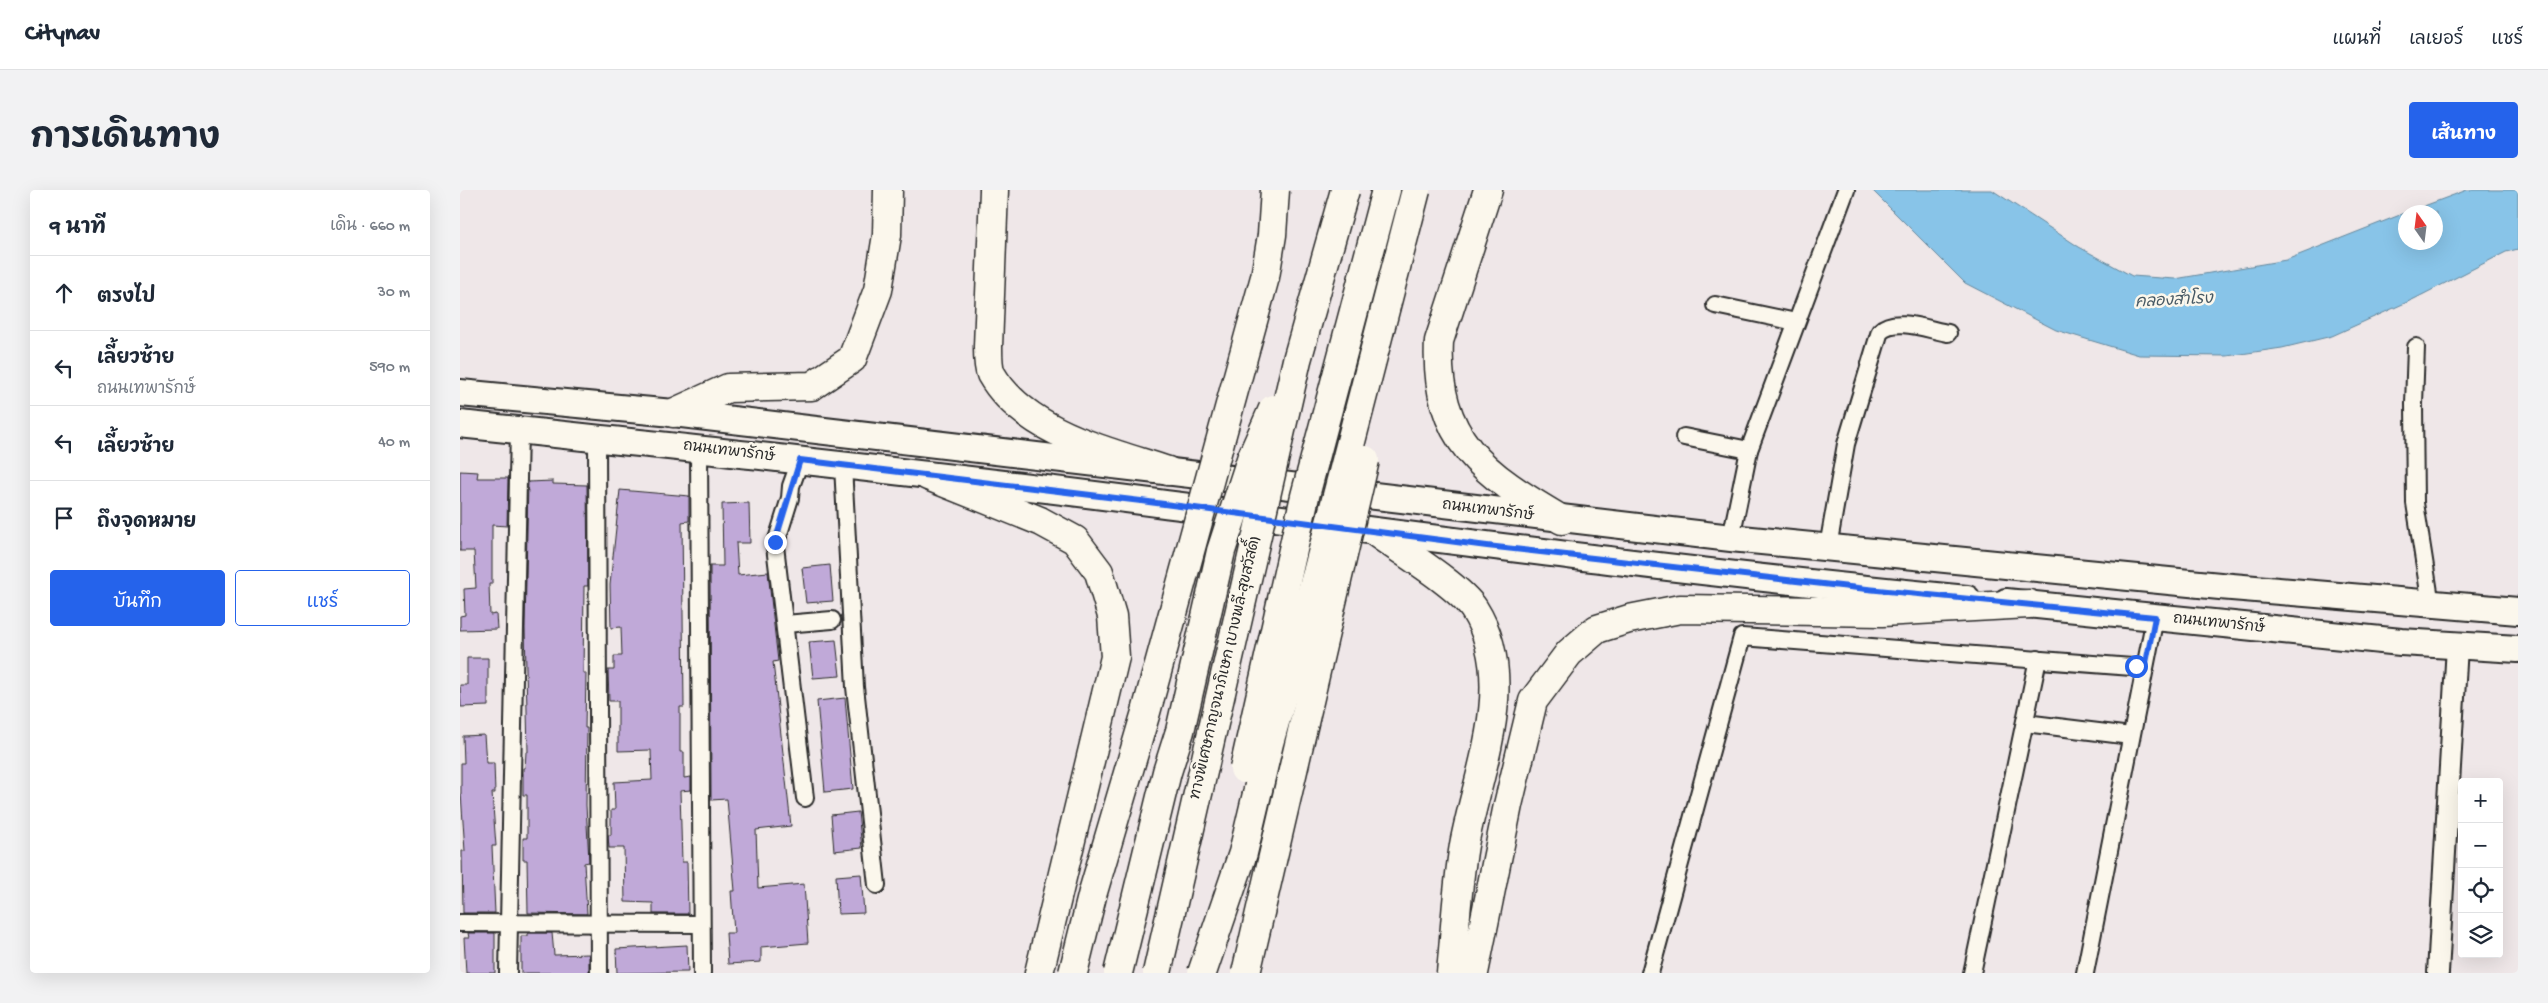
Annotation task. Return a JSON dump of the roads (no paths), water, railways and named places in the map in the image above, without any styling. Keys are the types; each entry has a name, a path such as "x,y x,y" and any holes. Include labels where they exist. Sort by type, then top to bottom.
{"highway":[{"path":"673,413 728,388 812,386 852,359 878,290 887,234 888,190"},
{"path":"994,190 988,347 990,372 1005,391 1039,422 1086,444 1168,471"},
{"path":"1073,973 1093,892 1148,703 1265,277 1272,235 1275,190"},
{"name":"ทางพิเศษกาญจนาภิเษก (บางพลี-สุขสวัสดิ์)","path":"1157,973 1297,360 1346,190"},
{"path":"1198,973 1305,496 1386,190"},
{"path":"1202,973 1243,853 1269,743 1319,564 1416,190"},
{"path":"1246,973 1365,461 1419,242 1435,190"},
{"path":"1488,190 1439,341 1438,366 1443,399 1453,425 1473,457 1500,482 1562,520"},
{"path":"1118,973 1167,772 1180,731 1221,551 1251,460 1297,360"},
{"path":"928,476 1040,521 1075,540 1099,572 1112,616 1115,657 1039,973"},
{"path":"1375,532 1452,587 1473,608 1490,640 1494,676 1492,714 1464,845 1451,973"},
{"path":"1474,973 1508,805 1533,701 1569,653 1597,629 1629,619 1680,610 1882,612 2029,604"}],"main road":[{"name":"ถนนเทพารักษ์","path":"460,393 673,413 1168,471 1562,520 1731,538 2431,605 2518,611"},
{"name":"ถนนเทพารักษ์","path":"460,424 699,448 1141,501 1375,532 1867,589 2457,646 2518,648"}],"street":[{"path":"1731,538 1749,450 1846,190"},
{"path":"1715,305 1796,322"},
{"path":"1828,547 1846,444 1880,331 1885,327 1895,324 1948,333"},
{"path":"2416,347 2414,404 2416,503 2431,605"},
{"path":"508,973 518,430"},
{"path":"597,437 599,973"},
{"path":"1684,437 1749,450"},
{"path":"699,448 702,973"},
{"path":"800,460 775,546 785,624 790,685 805,798"},
{"path":"843,466 855,687 877,885"},
{"path":"2086,973 2155,617"},
{"path":"785,624 832,620"},
{"path":"1650,973 1742,637 2145,668"},
{"path":"2438,973 2457,646"},
{"path":"1972,973 2038,659"},
{"path":"2025,723 2131,736"},
{"path":"460,923 702,924"}],"water":[{"name":"คลองสำโรง","path":"1872,190 1992,190 2079,247 2132,276 2175,279 2286,260 2398,216 2398,250 2443,250 2443,205 2427,205 2467,190 2518,190 2518,249 2506,252 2414,299 2332,336 2282,348 2227,356 2139,355 2056,330 1965,283"}]}
